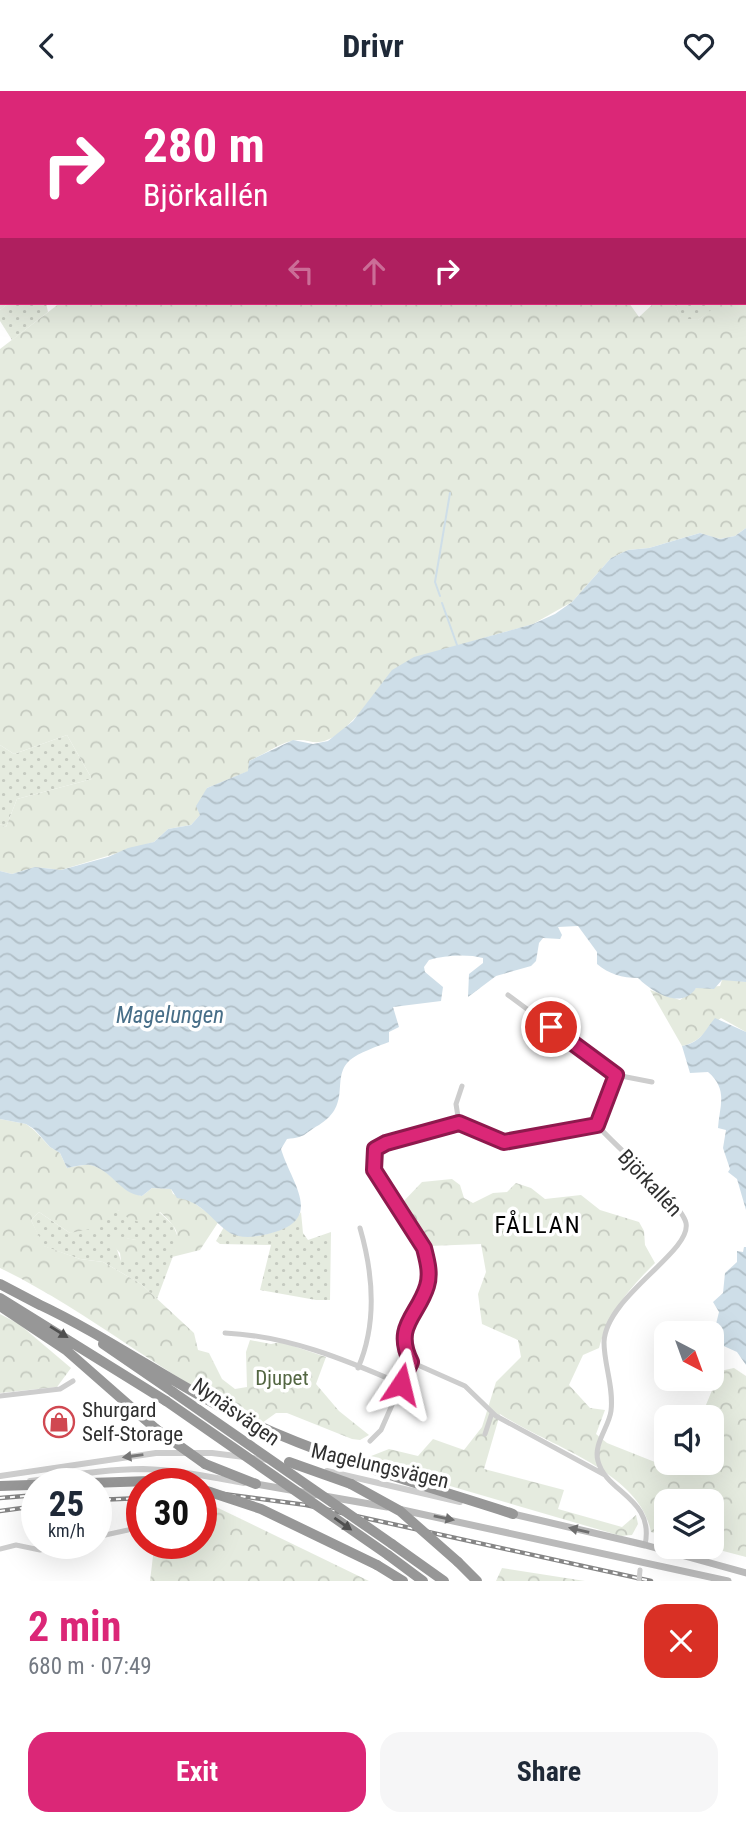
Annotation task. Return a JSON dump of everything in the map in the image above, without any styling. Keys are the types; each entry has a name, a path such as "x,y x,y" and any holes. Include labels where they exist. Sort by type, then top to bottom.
{"highway":[{"name":"Nynäsvägen","path":"0,1284 176,1387 444,1581"},
{"name":"Nynäsvägen","path":"0,1297 166,1401 423,1581"},
{"path":"0,1306 66,1350 156,1429 205,1464 256,1484"},
{"path":"176,1387 284,1437 513,1514"},
{"path":"289,1462 375,1495 409,1517 477,1581"},
{"path":"0,1485 126,1482"},
{"path":"217,1494 261,1509 377,1565 403,1581"}],"main road":[{"name":"Magelungsvägen","path":"256,1484 421,1513 728,1581"},
{"name":"Magelungsvägen","path":"513,1514 645,1545 746,1573"},
{"path":"642,1560 645,1545"}],"street":[{"path":"508,995 616,1075 652,1082"},
{"path":"616,1075 597,1125 504,1142 459,1123 386,1143 375,1149 373,1154 374,1170 424,1248 428,1263 427,1286 407,1323 406,1352 411,1362 465,1386 492,1413 528,1436 605,1475 641,1513 646,1528 645,1545"},
{"path":"459,1123 456,1104 463,1086"},
{"name":"Björkallén","path":"597,1125 617,1149 679,1207 686,1224 682,1241 639,1282 607,1330 604,1341 611,1388 611,1413 597,1454 605,1475"},
{"path":"358,1368 369,1331 371,1297 366,1248 360,1229"},
{"path":"225,1333 280,1338 401,1384"},
{"path":"370,1441 382,1430 411,1362"},
{"path":"0,1396 60,1389 73,1381"},
{"path":"485,1434 492,1413"},
{"name":"Magelungsvägen","path":"0,1475 156,1453 212,1453 289,1462 513,1514"},
{"name":"Magelungsvägen","path":"0,1485 98,1471 142,1469 182,1472 256,1484"},
{"path":"0,1549 21,1546"},
{"path":"639,1581 642,1560"}],"green space":[{"path":"6,305 46,305 48,312 12,340 0,321 0,310"},
{"path":"57,305 630,305 639,317 652,305 675,305 681,318 698,320 713,305 746,305 746,528 735,536 720,539 700,533 649,548 628,550 611,558 572,602 533,624 414,658 340,733 324,741 298,740 280,745 249,761 249,771 207,788 200,815 191,825 168,829 154,842 61,870 35,867 12,874 0,871 0,824 6,827 17,799 92,779 67,735 14,754 0,745 0,349"},
{"path":"675,305 713,305 712,310 698,320 681,319"},
{"path":"67,735 92,779 17,799 6,827 0,824 0,745 14,754"},
{"path":"722,980 746,982 746,1032 721,1018 699,1038 682,1046 650,990 680,1000 696,988 720,986"},
{"name":"Djupet","path":"0,1119 26,1124 60,1153 67,1168 87,1165 97,1167 127,1189 142,1196 152,1188 171,1189 173,1194 190,1200 219,1221 200,1250 172,1257 177,1242 176,1232 160,1212 143,1223 129,1219 119,1210 90,1229 70,1233 39,1212 31,1220 44,1246 80,1259 103,1262 141,1284 194,1333 198,1350 209,1353 222,1379 235,1389 247,1387 246,1352 250,1340 271,1344 281,1342 326,1357 316,1384 339,1411 369,1435 360,1440 352,1439 287,1413 276,1413 262,1423 195,1387 66,1305 0,1268"},
{"path":"452,1179 460,1185 464,1198 473,1203 493,1193 507,1192 516,1183 531,1188 545,1199 581,1195 600,1210 639,1222 644,1231 645,1245 655,1263 621,1302 608,1323 599,1348 583,1355 569,1385 590,1408 605,1410 596,1434 607,1443 654,1462 654,1475 724,1475 724,1405 706,1405 712,1391 724,1391 724,1370 734,1368 746,1376 746,1557 724,1551 724,1489 654,1489 654,1533 651,1532 643,1511 629,1492 611,1476 500,1414 484,1469 564,1490 558,1509 622,1527 636,1515 638,1524 632,1535 621,1536 361,1460 389,1449 418,1456 433,1439 464,1450 482,1427 496,1382 521,1357 518,1340 482,1324 478,1294 486,1272 481,1244 429,1246 401,1204 422,1182"},
{"path":"119,1210 159,1212 173,1225 179,1240 157,1299 141,1284 103,1262 80,1259 43,1246 31,1220 39,1212 70,1233","holes":["112,1236 136,1240 121,1261"]},
{"path":"301,1212 303,1233 308,1240 331,1232 330,1300 260,1290 271,1245 220,1244 216,1241 224,1227 242,1236 265,1235 287,1226"},
{"path":"112,1235 136,1240 139,1250 129,1264 121,1261 120,1253 111,1243"},
{"path":"0,1314 19,1324 71,1368 57,1387 0,1393"},
{"path":"217,1507 369,1581 150,1581 153,1559 217,1559"},
{"path":"502,1568 585,1581 496,1581"}],"water":[{"name":"Magelungen","path":"746,528 746,982 722,980 714,989 696,988 683,998 667,997 638,978 616,975 597,964 597,952 578,926 558,927 562,935 560,939 543,938 539,943 536,961 531,966 496,976 468,997 469,974 483,963 483,958 456,956 429,960 424,967 425,972 443,987 441,1001 393,1007 399,1027 389,1032 389,1042 358,1055 344,1067 338,1100 329,1117 304,1135 287,1139 281,1149 297,1188 301,1210 296,1220 286,1228 259,1236 244,1237 230,1233 200,1207 177,1198 171,1189 152,1188 142,1196 128,1191 97,1167 87,1165 67,1168 60,1153 50,1147 34,1129 26,1124 0,1119 0,871 12,874 35,867 61,870 154,842 168,829 191,825 200,815 196,806 207,788 248,771 249,761 293,740 313,744 328,741 353,721 392,670 414,657 533,624 555,614 572,602 611,558 628,550 649,548 700,533 720,539 735,536"},
{"path":"715,1018 746,1032 746,1210 737,1179 728,1172 730,1169 723,1148 726,1130 718,1128 721,1099 719,1085 708,1072 690,1073 682,1046 698,1039"},
{"path":"746,1247 746,1365 737,1352 724,1346 724,1321 717,1321 719,1312 713,1302 723,1293 725,1273 737,1262 737,1251 743,1252"}],"waterway":[{"path":"440,596 435,582 450,493"},
{"path":"442,603 457,645"}],"railway":[{"path":"217,1493 306,1505 651,1581"},
{"path":"0,1498 21,1496"},
{"path":"112,1499 126,1499"},
{"path":"0,1511 21,1508"}],"place":[{"name":"Shurgard Self-Storage","path":"59,1422"}],"district":[{"name":"FÅLLAN","path":"538,1225"}],"route":[{"path":"401,1384 411,1362 406,1352 407,1323 427,1286 428,1263 424,1248 374,1170 372,1162 375,1149 386,1143 459,1123 504,1142 524,1141 597,1125 616,1075 551,1027"}]}
